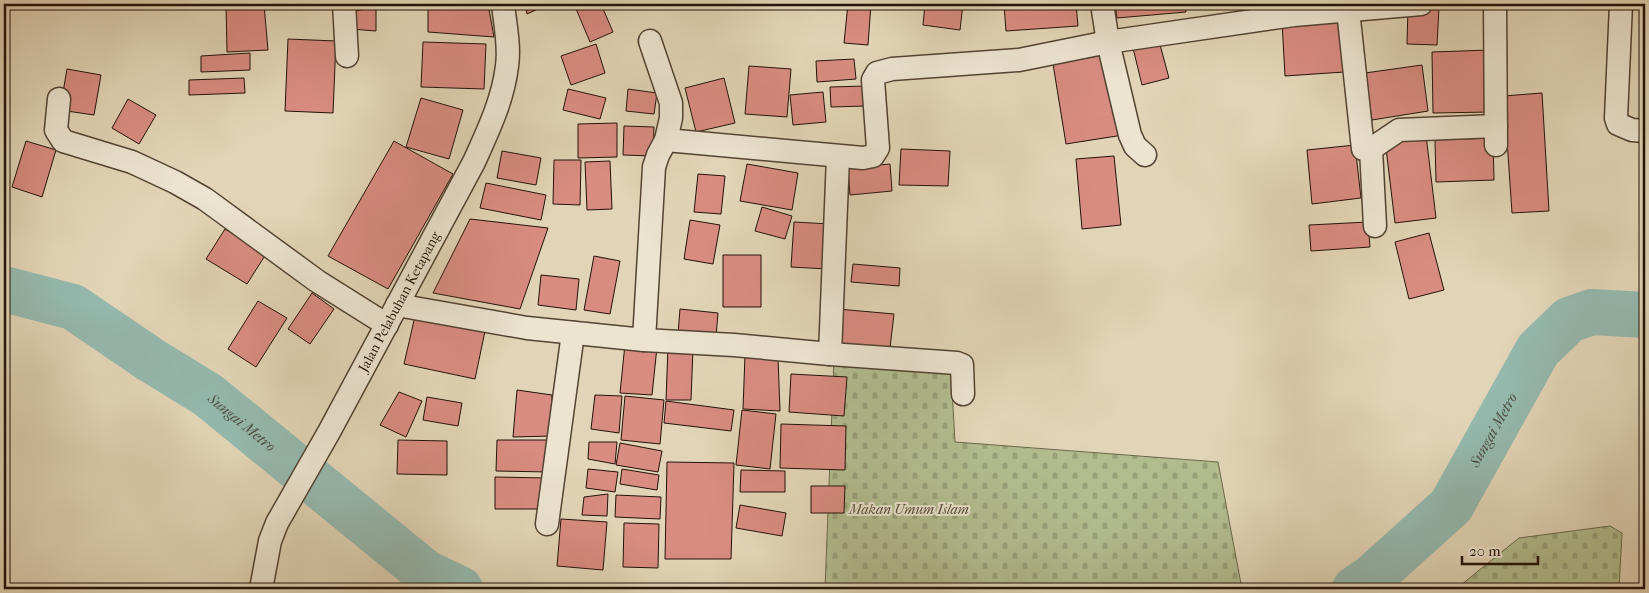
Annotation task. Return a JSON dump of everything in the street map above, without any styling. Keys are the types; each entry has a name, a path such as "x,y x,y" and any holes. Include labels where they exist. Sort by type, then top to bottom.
{"street":[{"path":"344,4 347,56"},
{"name":"Jalan Pelabuhan Ketapang","path":"261,589 270,541 277,523 387,325 474,162 490,126 504,85 508,65 503,4"},
{"path":"1102,4 1108,42 1130,134 1135,146 1145,155"},
{"path":"666,140 863,158 872,156 877,149 873,80 878,73 892,69 1019,60 1108,42 1216,24 1421,4"},
{"path":"1348,10 1363,149 1371,149 1399,130 1496,136 1495,4"},
{"path":"1621,4 1616,118 1618,124 1632,130 1645,131"},
{"path":"644,340 654,167 666,140 672,118 671,103 650,41"},
{"path":"59,99 56,130 63,140 132,162 175,182 205,199 317,281 387,325"},
{"path":"1371,149 1375,226"},
{"path":"830,354 838,157"},
{"path":"397,305 527,328 573,333 957,363 962,366 963,394"},
{"path":"547,524 573,333"}],"green space":[{"name":"Makan Umum Islam","path":"834,358 951,371 955,442 1218,462 1242,589 825,589"},
{"path":"1610,526 1622,533 1619,589 1456,589 1519,538"}],"building":[{"path":"226,4 264,4 268,50 227,52"},
{"path":"428,4 488,4 494,37 428,32"},
{"path":"525,4 549,4 527,14"},
{"path":"574,4 601,4 613,32 590,42"},
{"path":"848,4 871,4 868,45 844,43"},
{"path":"925,4 963,4 960,30 923,25"},
{"path":"1004,4 1076,4 1078,26 1006,31"},
{"path":"1115,4 1185,4 1186,12 1117,18"},
{"path":"1408,7 1439,8 1437,45 1407,44"},
{"path":"376,8 376,31 351,29 351,11"},
{"path":"1341,18 1344,72 1285,76 1282,22"},
{"path":"288,39 336,41 333,113 285,111"},
{"path":"1159,41 1169,78 1142,85 1133,48"},
{"path":"423,42 486,44 484,89 421,87"},
{"path":"596,44 605,73 571,85 561,56"},
{"path":"1489,50 1491,112 1433,113 1432,52"},
{"path":"250,53 250,70 201,72 201,56"},
{"path":"1110,54 1123,135 1066,144 1053,64"},
{"path":"854,59 856,79 817,82 816,61"},
{"path":"1422,65 1428,111 1372,120 1365,73"},
{"path":"749,66 791,69 787,117 745,114"},
{"path":"67,69 101,75 94,115 60,110"},
{"path":"244,78 245,93 189,95 189,80"},
{"path":"724,78 735,123 696,132 685,88"},
{"path":"866,86 867,106 831,107 830,87"},
{"path":"568,89 606,98 600,119 563,110"},
{"path":"628,89 657,93 654,114 626,111"},
{"path":"823,92 826,122 793,125 790,95"},
{"path":"1542,93 1549,211 1512,213 1504,96"},
{"path":"421,98 463,110 449,159 406,147"},
{"path":"128,99 156,115 139,144 112,128"},
{"path":"617,123 617,157 578,158 578,124"},
{"path":"624,126 654,127 653,156 623,155"},
{"path":"1426,135 1436,218 1395,223 1385,140"},
{"path":"1493,138 1494,180 1436,182 1435,140"},
{"path":"26,141 56,150 42,197 12,187"},
{"path":"394,141 453,174 388,289 328,256"},
{"path":"1355,145 1361,198 1312,204 1307,150"},
{"path":"901,149 950,151 948,186 899,185"},
{"path":"502,151 541,158 536,185 497,178"},
{"path":"1114,156 1121,225 1082,229 1076,159"},
{"path":"554,160 581,160 580,205 553,204"},
{"path":"610,161 612,209 587,210 585,162"},
{"path":"747,164 798,173 792,210 740,201"},
{"path":"890,164 892,191 850,195 848,168"},
{"path":"698,174 725,176 721,214 694,212"},
{"path":"486,183 546,195 541,220 480,208"},
{"path":"762,207 792,216 785,239 755,231"},
{"path":"470,219 548,228 520,309 433,293"},
{"path":"690,220 720,225 713,264 684,259"},
{"path":"794,222 830,224 827,269 791,267"},
{"path":"1368,222 1370,247 1311,251 1309,225"},
{"path":"225,229 266,254 247,284 206,259"},
{"path":"1429,233 1444,290 1409,299 1395,242"},
{"path":"723,255 761,255 761,307 723,307"},
{"path":"594,256 620,261 610,314 584,310"},
{"path":"853,264 900,268 899,286 851,282"},
{"path":"541,275 579,279 576,310 538,305"},
{"path":"312,293 334,309 310,344 288,329"},
{"path":"258,301 287,318 256,367 228,349"},
{"path":"680,309 718,313 716,337 678,334"},
{"path":"838,309 894,314 890,348 835,343"},
{"path":"415,316 485,331 475,379 404,364"},
{"path":"625,344 657,347 652,395 620,393"},
{"path":"668,347 693,348 691,400 666,400"},
{"path":"745,355 778,358 780,411 743,409"},
{"path":"791,374 847,377 844,416 789,412"},
{"path":"517,390 552,395 552,436 513,437"},
{"path":"399,392 422,401 406,437 380,425"},
{"path":"595,395 622,396 619,433 591,429"},
{"path":"625,396 664,400 660,444 621,440"},
{"path":"427,397 462,403 458,426 423,420"},
{"path":"666,401 734,410 731,431 664,423"},
{"path":"742,410 776,414 770,469 736,465"},
{"path":"781,424 846,426 845,470 780,468"},
{"path":"398,440 447,441 447,475 397,474"},
{"path":"497,440 548,440 548,472 496,471"},
{"path":"589,442 617,442 615,464 588,459"},
{"path":"620,443 662,451 658,472 616,465"},
{"path":"667,462 734,463 731,559 665,559"},
{"path":"588,469 618,472 615,492 586,488"},
{"path":"622,469 659,475 657,490 620,484"},
{"path":"741,470 785,471 785,492 740,492"},
{"path":"495,477 547,478 546,509 495,509"},
{"path":"811,486 845,486 844,513 811,513"},
{"path":"608,494 607,516 582,515 584,497"},
{"path":"616,495 661,497 660,519 615,517"},
{"path":"740,505 786,513 782,536 736,528"},
{"path":"561,519 607,522 603,570 557,566"},
{"path":"624,523 659,524 658,568 623,567"}],"waterway":[{"name":"Sungai Metro","path":"4,289 73,307 151,360 208,395 426,573 460,589"},
{"name":"Sungai Metro","path":"1355,589 1371,578 1451,506 1538,350 1569,320 1592,312 1645,315"}]}
